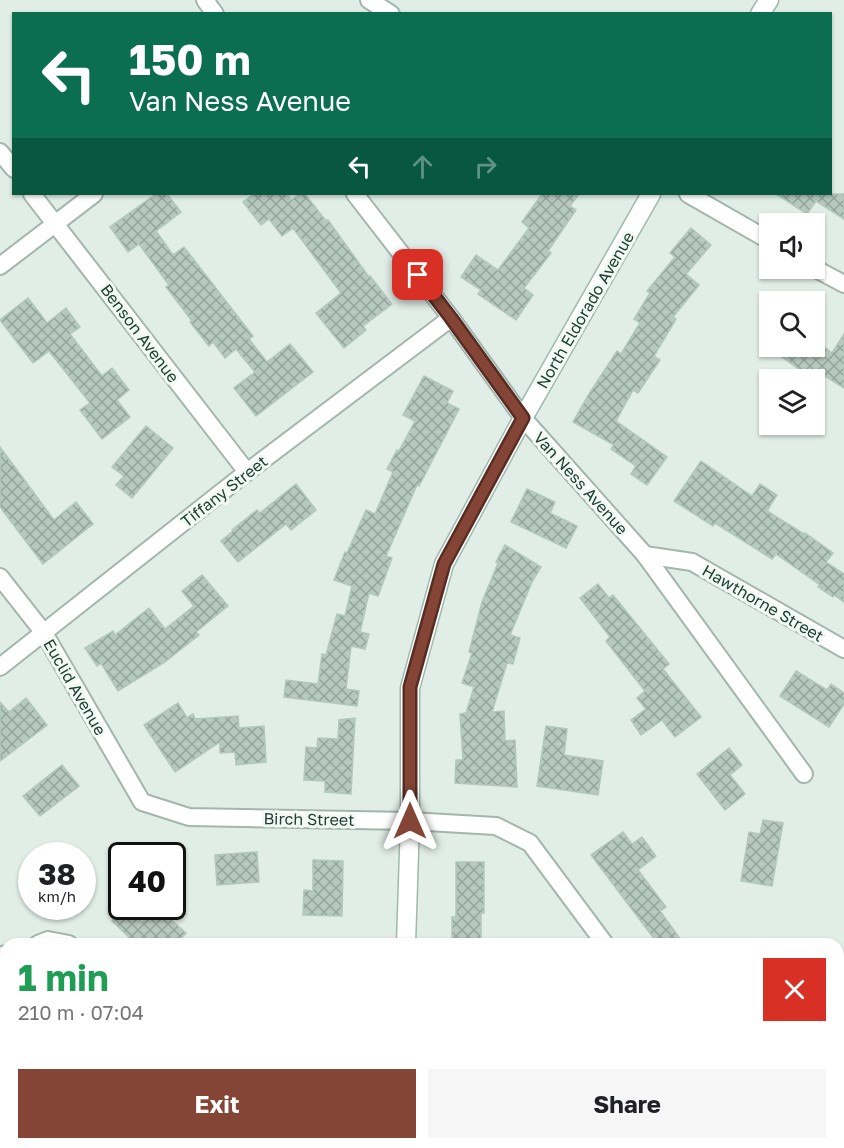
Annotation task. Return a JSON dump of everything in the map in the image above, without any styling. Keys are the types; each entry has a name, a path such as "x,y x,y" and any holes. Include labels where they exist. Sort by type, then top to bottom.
{"street":[{"path":"369,0 388,12"},
{"path":"0,152 12,167"},
{"name":"Benson Avenue","path":"33,195 247,472"},
{"path":"0,266 93,195"},
{"name":"Van Ness Avenue","path":"356,195 451,318 523,418 645,555 804,774"},
{"name":"North Eldorado Avenue","path":"406,938 410,821 410,687 444,564 523,418 650,195"},
{"path":"690,195 759,235"},
{"path":"825,273 844,284"},
{"name":"Tiffany Street","path":"0,667 247,472 451,318"},
{"name":"Hawthorne Street","path":"645,555 692,562 844,649"},
{"name":"Euclid Avenue","path":"0,577 44,633 142,802"},
{"name":"Birch Street","path":"142,802 189,817 496,825 530,843 601,938"}],"building":[{"path":"844,194 844,219 816,201 805,213 778,195"},
{"path":"155,195 168,195 181,212 156,231 173,255 184,247 253,336 249,339 267,362 290,344 313,372 256,416 234,388 255,372 236,349 225,358 213,342 209,346 190,322 192,321 166,287 169,285 139,244 128,252 110,227"},
{"path":"253,195 288,195 291,200 298,195 306,195 326,221 328,220 369,277 392,304 363,326 366,330 344,348 316,313 341,293 293,228 282,236 269,219 261,225 243,202"},
{"path":"541,195 578,195 570,206 576,210 548,251 551,253 524,288 533,295 516,320 478,294 481,290 461,277 476,255 498,270 529,228 522,222"},
{"path":"691,228 711,245 686,274 699,285 673,317 676,319 654,356 660,360 638,393 633,390 616,421 667,457 647,485 631,474 636,466 611,449 614,445 573,422 617,351 621,354 640,323 634,319 650,293 647,291 675,257 670,253"},
{"path":"28,298 47,323 66,308 80,327 70,334 102,376 112,368 129,390 117,400 130,417 102,439 80,410 90,403 49,351 33,363 0,320"},
{"path":"844,334 844,388 825,376 825,369 798,369 782,357 825,357 825,348 832,353"},
{"path":"424,376 453,391 447,403 459,409 419,486 417,485 386,556 392,558 378,596 369,593 360,632 369,634 365,649 351,646 346,689 359,691 357,706 284,697 286,680 318,684 322,654 326,655 337,614 345,616 352,586 334,580 366,510 375,514 393,472 387,469 415,421 403,415"},
{"path":"146,426 173,448 132,498 116,485 124,476 112,467"},
{"path":"0,447 54,520 76,502 93,524 43,564 0,507"},
{"path":"701,461 752,496 760,484 777,495 767,511 805,533 833,553 826,562 844,574 844,602 818,587 820,585 776,554 772,559 715,523 713,526 674,501"},
{"path":"296,484 316,510 291,530 286,524 238,562 221,541 257,510 260,513"},
{"path":"527,489 555,502 550,513 577,526 566,548 511,522"},
{"path":"505,545 541,567 532,582 510,635 520,638 513,664 507,663 492,712 504,711 505,741 515,740 517,787 455,783 456,760 463,760 460,714 466,713 474,687 462,683 472,653 469,652 482,602 498,563 496,562"},
{"path":"202,575 228,606 196,632 199,635 165,662 118,691 101,663 97,666 85,648 113,631 115,635 149,608 165,629 194,606 182,591"},
{"path":"598,584 609,598 613,595 669,664 663,669 701,717 675,737 662,720 641,735 631,720 646,709 637,698 645,691 606,641 610,637 580,598"},
{"path":"796,671 827,690 831,684 844,693 844,704 829,727 780,696"},
{"path":"26,698 47,725 0,761 0,702 9,712"},
{"path":"178,703 187,718 193,714 195,719 238,716 239,728 264,726 266,762 236,765 235,752 220,753 220,742 175,772 144,725"},
{"path":"355,718 351,794 325,792 325,781 304,780 306,747 317,748 318,738 338,739 339,720"},
{"path":"546,726 567,729 564,755 603,761 598,795 537,786"},
{"path":"729,748 742,765 730,775 745,794 725,810 697,774"},
{"path":"62,765 79,786 40,816 23,796"},
{"path":"763,820 783,823 772,886 741,881 749,832 760,834"},
{"path":"623,832 632,844 642,837 656,856 638,870 666,907 660,911 680,938 653,938 591,855"},
{"path":"257,852 259,882 217,885 215,855"},
{"path":"313,860 343,861 342,916 303,915 304,890 313,891"},
{"path":"456,862 484,862 484,913 481,913 481,938 452,938 452,917 456,917"},
{"path":"113,920 140,920 142,922 144,920 172,920 186,933 181,938 130,938"}],"route":[{"path":"410,821 410,687 444,564 523,418 418,275"}]}
